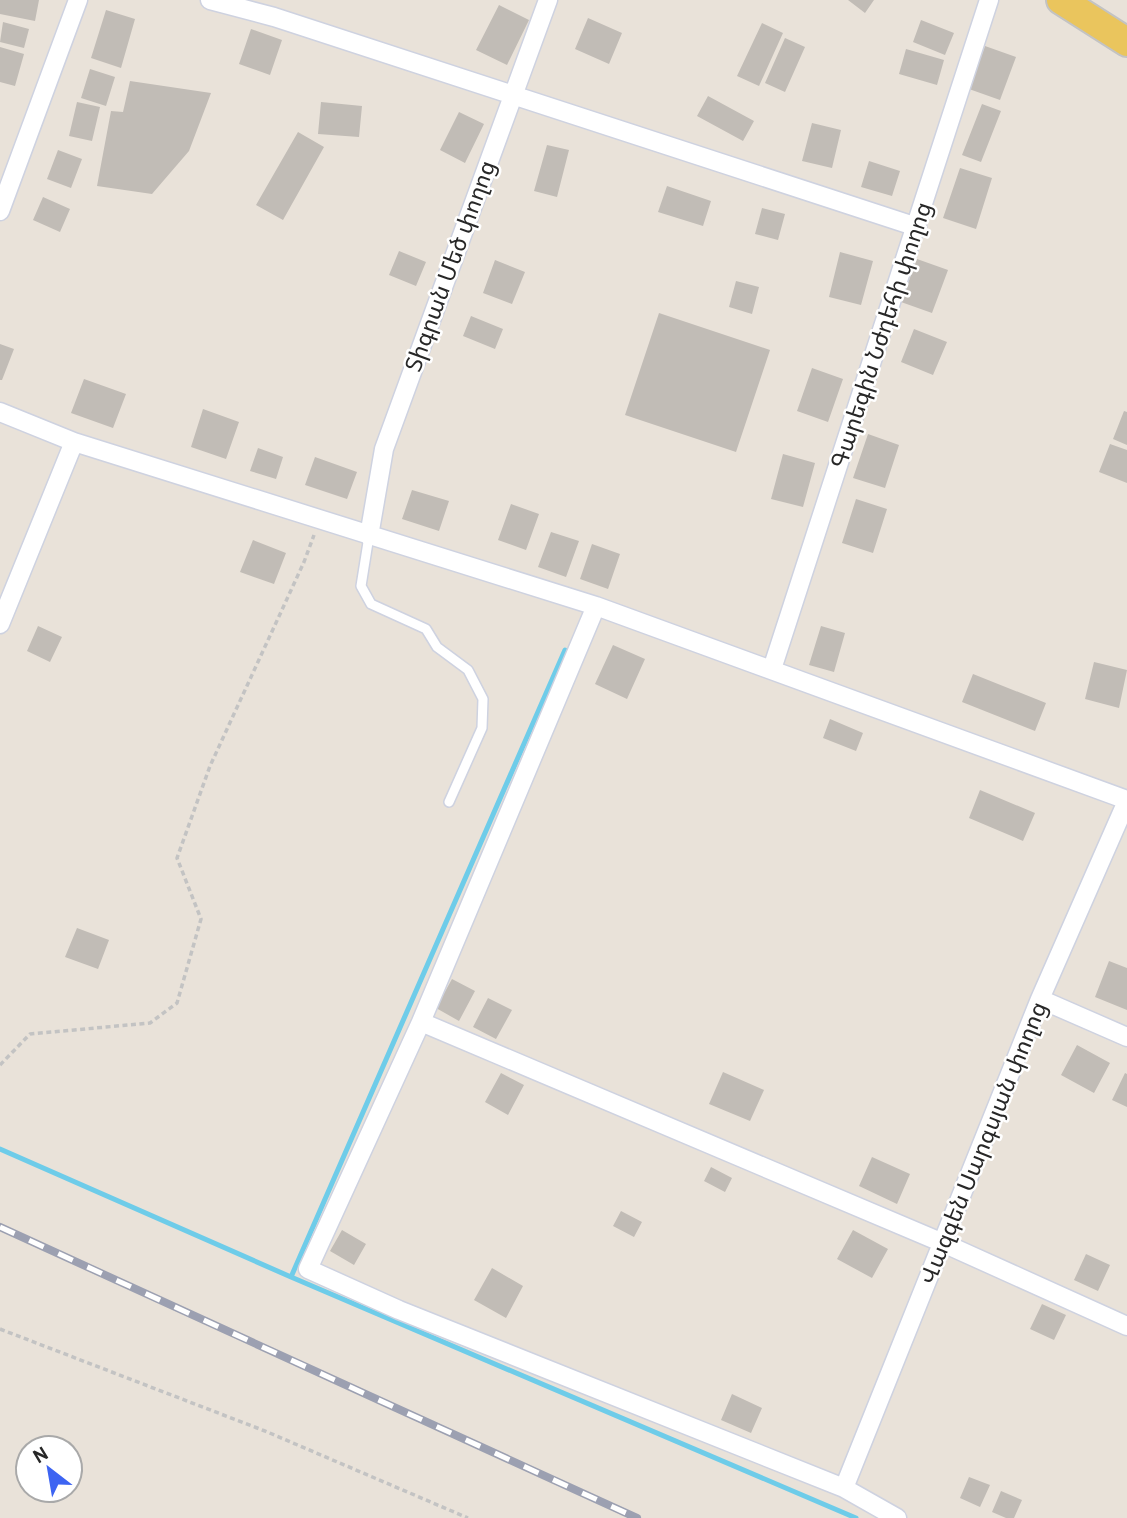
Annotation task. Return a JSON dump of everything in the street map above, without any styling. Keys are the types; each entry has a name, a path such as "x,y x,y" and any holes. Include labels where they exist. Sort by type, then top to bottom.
{"main road":[{"path":"1061,0 1127,42"}],"street":[{"path":"0,211 78,0"},
{"path":"209,0 274,18 916,227"},
{"name":"Տիգրան Մեծ փողոց","path":"369,536 384,449 548,0"},
{"name":"Գարեգին Նժդեհի փողոց","path":"772,669 989,0"},
{"path":"0,412 74,442 596,606 1127,800"},
{"path":"0,624 74,442"},
{"path":"596,606 421,1022 309,1269 399,1310 844,1488 897,1518"},
{"name":"Վազգեն Սարգսյան փողոց","path":"844,1488 1040,999 1127,800"},
{"path":"1040,999 1127,1037"},
{"path":"421,1022 943,1243 1127,1326"}],"lane":[{"path":"369,536 361,586 371,604 426,629 437,647 468,670 483,699 482,728 449,802"}],"path":[{"path":"0,1065 30,1034 150,1023 177,1003 201,919 177,858 210,766 304,562 320,520"},
{"path":"0,1329 265,1432 468,1518"}],"building":[{"path":"0,0 39,0 35,21 0,14"},
{"path":"848,0 874,0 865,13"},
{"path":"499,5 529,20 507,65 476,50"},
{"path":"106,10 135,19 121,68 91,58"},
{"path":"588,18 622,33 609,64 575,49"},
{"path":"921,20 954,33 945,55 913,42"},
{"path":"3,22 29,29 24,48 0,42"},
{"path":"762,23 783,33 759,86 737,76"},
{"path":"251,29 282,40 270,75 239,64"},
{"path":"785,38 805,47 785,92 765,83"},
{"path":"985,46 1016,57 1000,100 969,89"},
{"path":"0,47 24,54 15,86 0,82"},
{"path":"906,49 944,60 937,85 899,74"},
{"path":"90,69 115,77 106,106 81,98"},
{"path":"130,81 211,93 189,151 152,194 97,186 111,111 123,112"},
{"path":"708,96 754,121 743,141 697,116"},
{"path":"77,102 100,107 92,141 69,136"},
{"path":"321,102 362,106 359,137 318,134"},
{"path":"982,104 1001,111 981,162 962,155"},
{"path":"459,112 484,124 465,163 440,150"},
{"path":"812,123 841,130 832,168 802,161"},
{"path":"298,132 324,147 283,220 256,205"},
{"path":"547,145 569,150 557,197 534,191"},
{"path":"58,150 82,159 71,188 47,179"},
{"path":"869,161 900,171 892,196 861,187"},
{"path":"960,168 992,178 976,229 943,218"},
{"path":"667,186 711,201 703,226 658,212"},
{"path":"43,197 70,209 60,232 33,220"},
{"path":"762,208 785,214 778,240 755,234"},
{"path":"399,251 426,262 416,286 389,275"},
{"path":"840,252 873,261 861,305 829,297"},
{"path":"917,259 948,270 932,313 901,302"},
{"path":"495,260 525,272 512,304 483,293"},
{"path":"736,281 759,287 752,314 729,307"},
{"path":"659,313 770,350 736,452 625,415"},
{"path":"471,316 503,329 495,349 463,336"},
{"path":"914,329 947,342 933,375 901,362"},
{"path":"0,344 14,349 2,380 0,380"},
{"path":"812,368 843,379 828,422 797,411"},
{"path":"84,379 126,394 113,428 71,413"},
{"path":"203,409 239,422 226,459 191,447"},
{"path":"1124,411 1127,412 1127,445 1113,439"},
{"path":"868,434 899,445 885,488 853,478"},
{"path":"1110,444 1127,450 1127,483 1099,472"},
{"path":"258,448 283,457 276,479 250,471"},
{"path":"783,454 815,463 803,507 771,499"},
{"path":"315,457 357,472 347,499 305,485"},
{"path":"412,490 449,501 439,531 402,519"},
{"path":"856,499 887,509 873,553 842,543"},
{"path":"511,504 539,514 526,550 498,540"},
{"path":"551,532 579,541 566,577 538,567"},
{"path":"253,540 286,553 274,584 240,572"},
{"path":"592,544 620,554 608,589 580,579"},
{"path":"38,626 62,637 50,662 27,651"},
{"path":"821,626 845,633 834,672 809,665"},
{"path":"613,645 645,659 627,699 595,684"},
{"path":"1094,662 1127,670 1119,708 1085,699"},
{"path":"973,674 1046,703 1035,731 962,702"},
{"path":"830,719 863,733 856,751 823,738"},
{"path":"980,790 1035,813 1023,841 969,818"},
{"path":"77,928 109,940 98,969 65,957"},
{"path":"1109,961 1127,968 1127,1010 1095,997"},
{"path":"452,979 475,991 459,1021 436,1008"},
{"path":"488,998 512,1010 496,1039 473,1027"},
{"path":"1077,1045 1110,1063 1094,1093 1061,1075"},
{"path":"723,1072 764,1090 750,1121 709,1104"},
{"path":"501,1073 524,1085 508,1115 485,1102"},
{"path":"1125,1073 1127,1074 1127,1107 1112,1100"},
{"path":"872,1157 910,1174 897,1204 859,1186"},
{"path":"711,1167 732,1178 725,1192 704,1181"},
{"path":"621,1211 642,1222 634,1237 613,1226"},
{"path":"342,1230 366,1244 354,1265 330,1251"},
{"path":"853,1230 888,1249 872,1278 837,1259"},
{"path":"1086,1254 1110,1265 1098,1291 1074,1280"},
{"path":"492,1268 523,1286 506,1318 474,1300"},
{"path":"1042,1304 1066,1315 1054,1340 1030,1329"},
{"path":"732,1394 762,1408 751,1433 721,1420"},
{"path":"969,1477 990,1485 980,1507 960,1498"},
{"path":"1001,1491 1022,1500 1014,1518 1006,1518 992,1512"}],"waterway":[{"path":"291,1277 565,650"},
{"path":"0,1149 291,1277 856,1518"}],"railway":[{"path":"0,1227 637,1518"}]}
